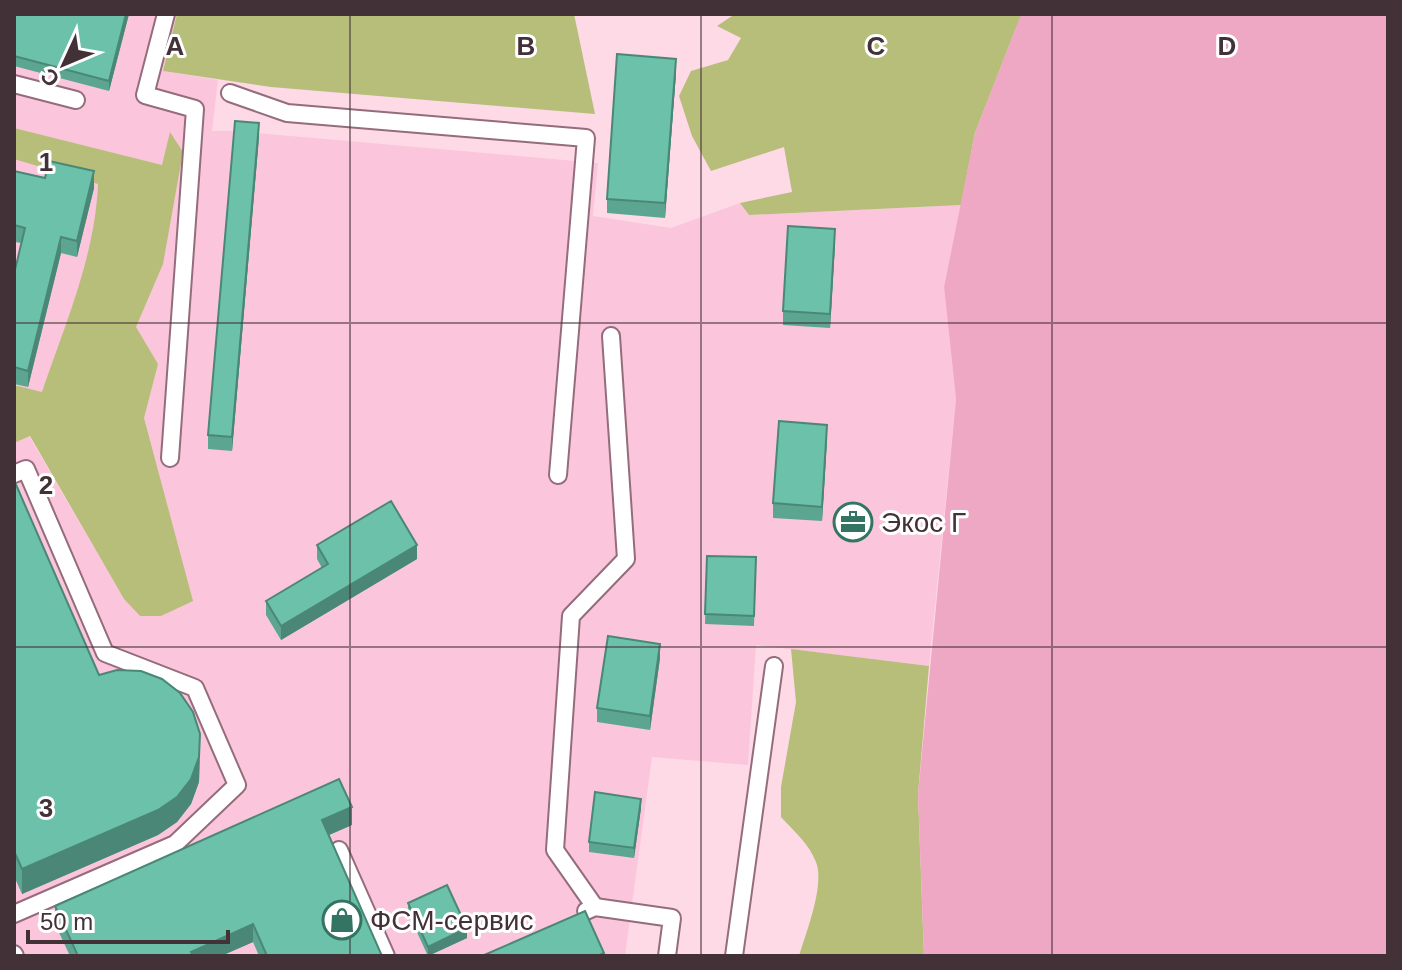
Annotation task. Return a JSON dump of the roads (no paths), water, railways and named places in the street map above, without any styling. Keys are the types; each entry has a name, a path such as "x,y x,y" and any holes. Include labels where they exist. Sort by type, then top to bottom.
{"lane":[{"path":"166,14 145,95 195,109 170,458"},
{"path":"14,84 76,100"},
{"path":"230,93 287,113 586,138 558,475"},
{"path":"595,907 555,850 571,616 626,559 611,336"},
{"path":"14,474 26,469 105,653 195,688 237,785 175,844 14,914"},
{"path":"734,956 774,666"},
{"path":"339,850 386,956"},
{"path":"568,919 595,907 672,918 667,956"}],"place":[{"name":"Экос Г","path":"853,522"},
{"name":"ФСМ-сервис","path":"342,920"}]}
